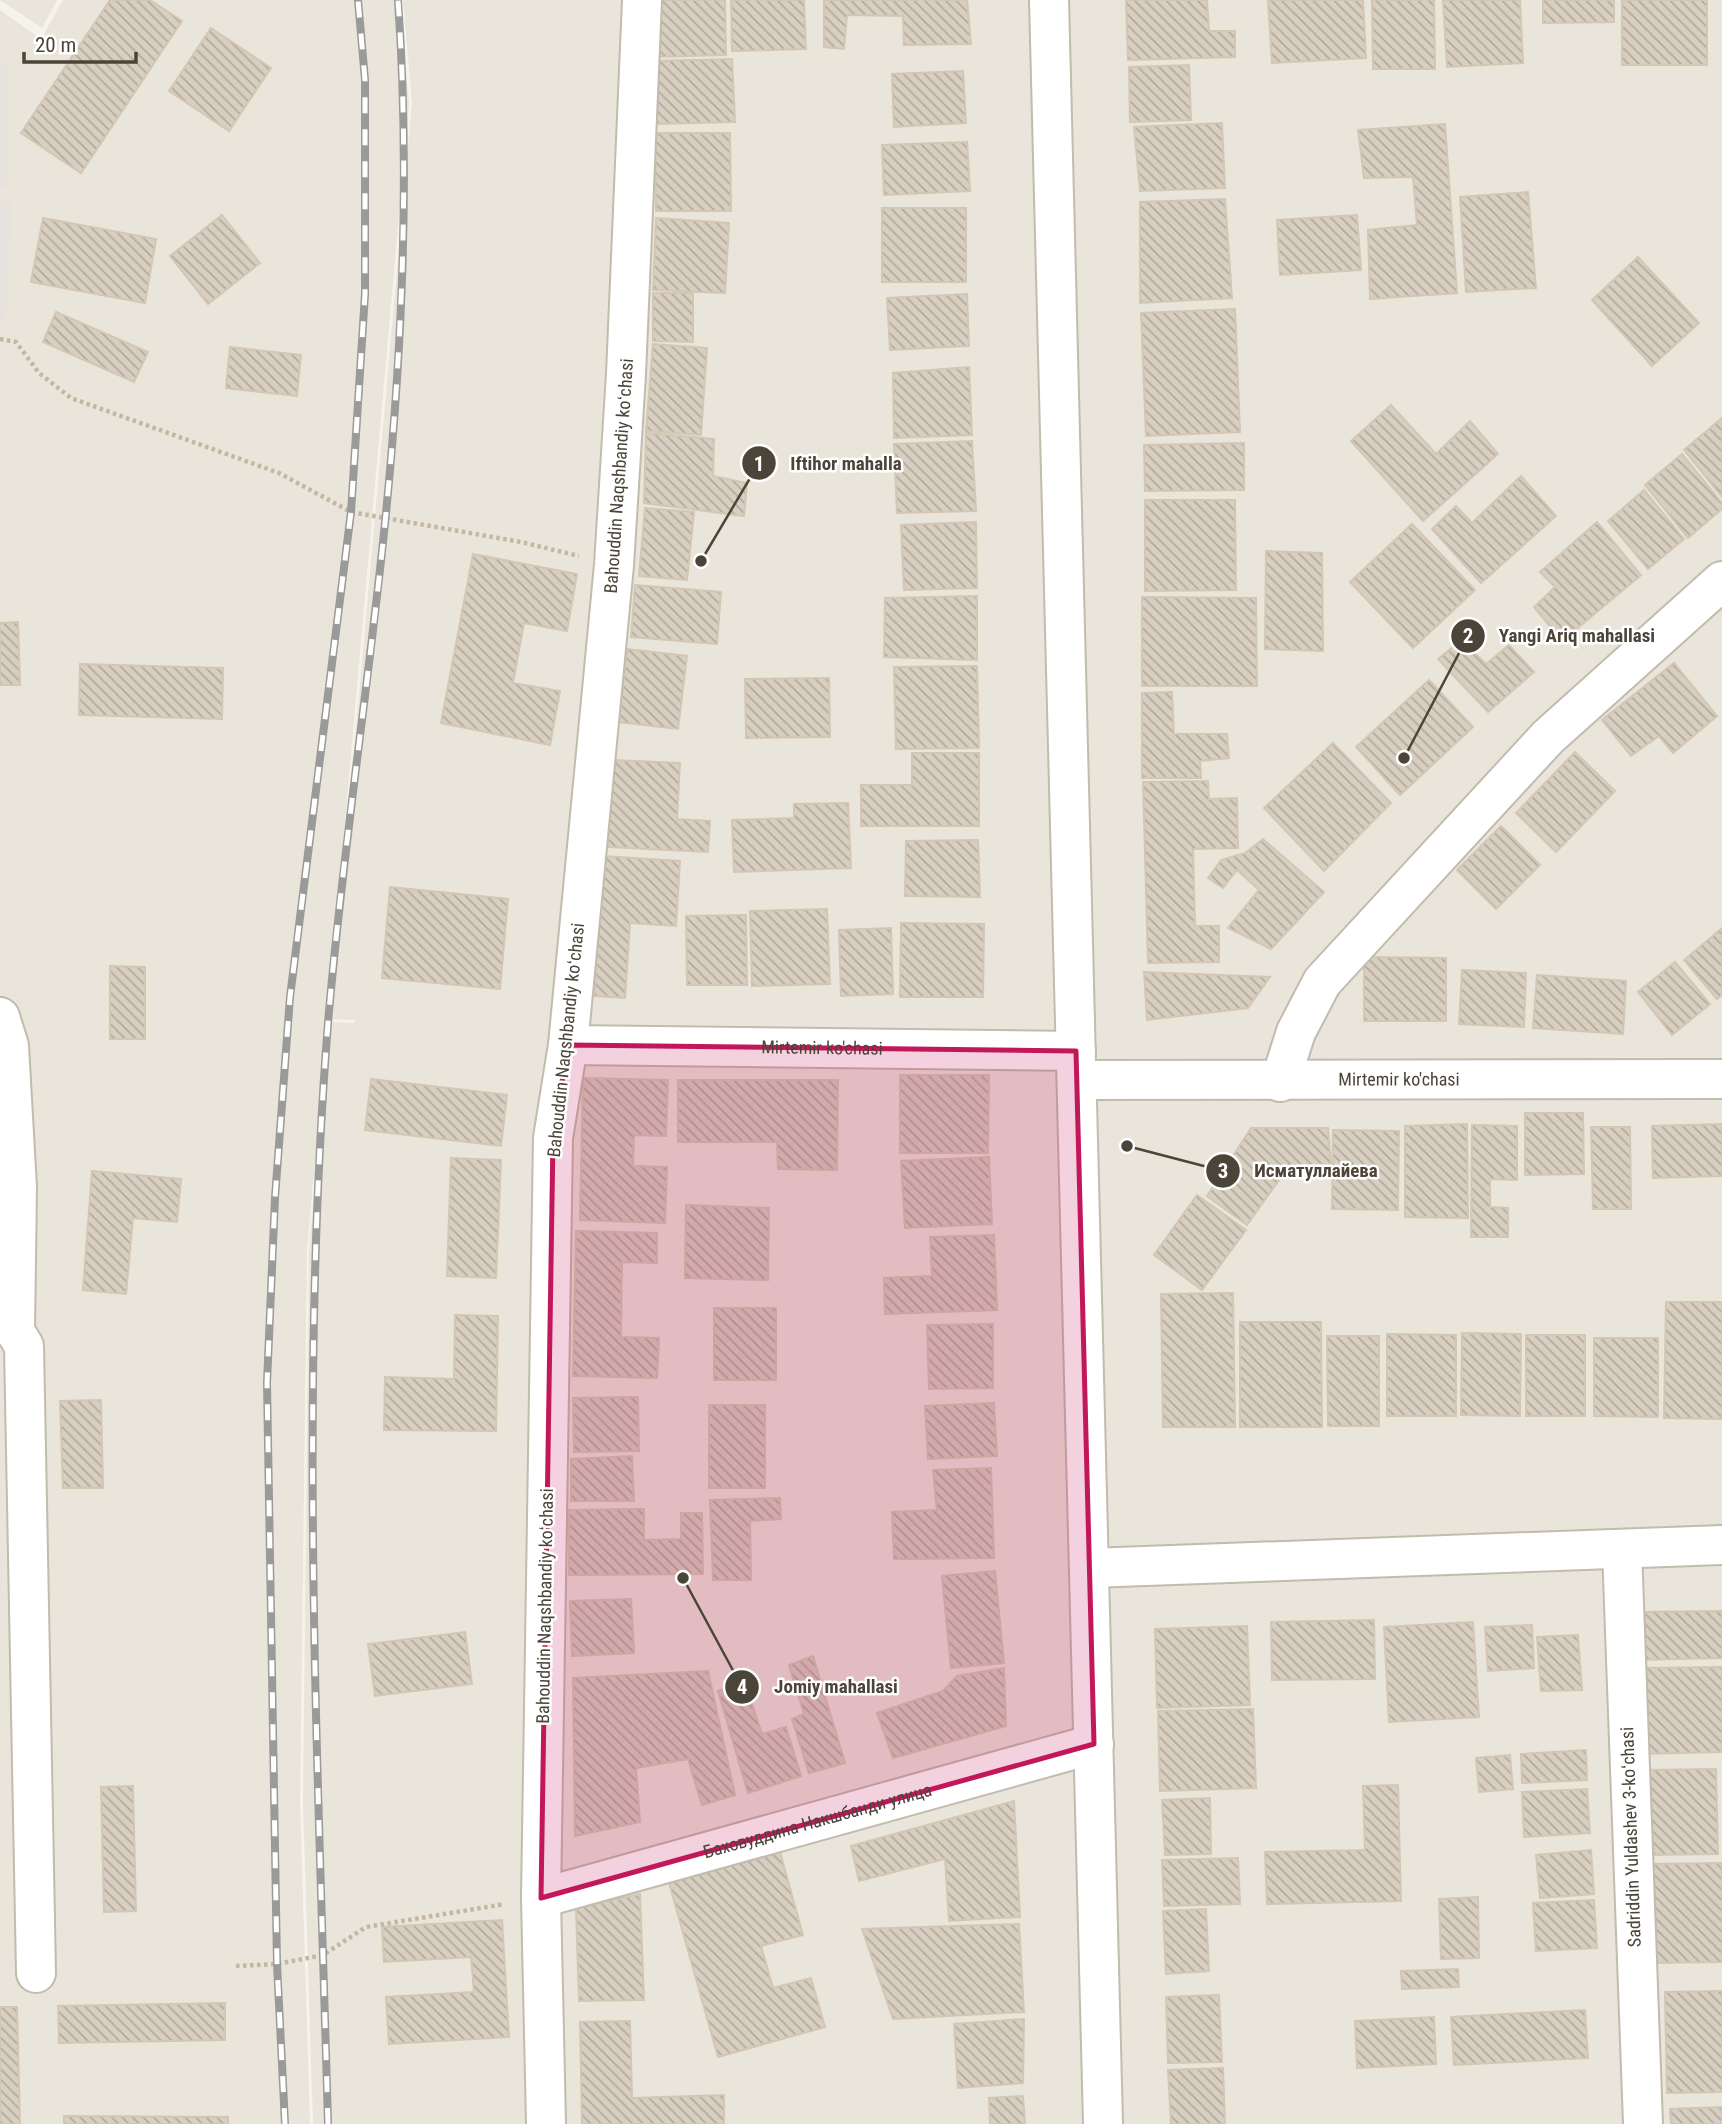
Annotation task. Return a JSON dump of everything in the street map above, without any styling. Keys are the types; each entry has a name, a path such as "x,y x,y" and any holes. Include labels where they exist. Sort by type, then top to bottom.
{"street":[{"name":"Bahouddin Naqshbandiy koʻchasi","path":"546,2124 541,1898 553,1138 568,1045 614,565 626,374 642,0"},
{"path":"1049,0 1103,2124"},
{"path":"1280,1082 1296,1032 1322,982 1548,737 1722,581"},
{"path":"0,1017 9,1046 17,1187 15,1331 24,1346 36,1973"},
{"name":"Mirtemir ko'chasi","path":"568,1045 1077,1065 1280,1082 1722,1079"},
{"path":"1090,1568 1722,1545"},
{"name":"Sadriddin Yuldashev 3-koʻchasi","path":"1622,1549 1643,2124"},
{"name":"Баховуддина Накшбанди улица","path":"541,1898 1094,1744"}],"path":[{"path":"0,339 16,342 39,373 71,398 279,473 351,512 521,541 614,565"},
{"path":"236,1966 277,1964 323,1955 366,1927 541,1898"}],"highlighted area":[{"path":"568,1045 1076,1051 1094,1744 541,1898 553,1138"}],"shaded area":[{"path":"0,0 57,0 42,28"},
{"path":"63,0 398,0 409,102 307,1250 300,1802 310,2124 0,2124 0,10 41,39"},
{"path":"403,0 1722,0 1722,2124 313,2124 303,1803 309,1249 330,1022 354,1023 355,1020 330,1019 412,103"},
{"path":"0,62 8,65 7,186 0,187"},
{"path":"0,201 11,203 6,322 0,322"}],"building":[{"path":"110,0 150,0 182,21 81,173 21,133"},
{"path":"651,0 725,0 726,55 653,57"},
{"path":"731,0 804,0 806,49 732,51"},
{"path":"824,0 967,0 971,44 904,45 903,16 847,15 844,49 824,47"},
{"path":"1126,0 1207,0 1209,31 1235,31 1235,57 1128,60"},
{"path":"1268,0 1363,0 1366,58 1272,63"},
{"path":"1372,0 1434,0 1435,69 1373,69"},
{"path":"1443,0 1520,0 1523,63 1447,67"},
{"path":"1543,0 1614,0 1614,22 1543,23"},
{"path":"1622,0 1707,0 1707,65 1622,65"},
{"path":"211,28 271,68 229,131 169,91"},
{"path":"732,59 735,122 655,124 653,61"},
{"path":"1189,65 1191,120 1130,122 1129,67"},
{"path":"963,71 966,123 894,127 892,74"},
{"path":"1222,123 1225,188 1140,191 1134,127"},
{"path":"1445,124 1457,293 1370,299 1368,230 1417,225 1413,177 1364,178 1358,130"},
{"path":"655,133 730,133 731,211 656,211"},
{"path":"967,142 970,191 884,195 882,145"},
{"path":"1528,192 1536,288 1466,292 1460,197"},
{"path":"1225,199 1232,298 1140,303 1140,202"},
{"path":"882,208 966,208 966,282 882,282"},
{"path":"222,215 260,263 208,304 170,256"},
{"path":"1357,215 1361,270 1280,275 1277,220"},
{"path":"43,218 156,239 145,303 31,282"},
{"path":"656,218 729,223 725,293 653,290"},
{"path":"1638,257 1699,323 1652,366 1592,300"},
{"path":"653,293 693,293 693,342 653,341"},
{"path":"967,294 969,346 890,350 887,298"},
{"path":"1235,309 1240,432 1146,436 1141,313"},
{"path":"56,312 148,352 134,382 43,342"},
{"path":"653,344 707,348 701,435 646,431"},
{"path":"230,347 301,355 297,396 226,388"},
{"path":"969,367 972,435 894,438 893,373"},
{"path":"1391,405 1436,454 1470,421 1498,454 1423,521 1351,441"},
{"path":"1722,418 1722,497 1684,450"},
{"path":"646,433 714,439 713,476 747,483 744,516 644,503"},
{"path":"972,441 976,511 897,513 894,444"},
{"path":"1244,443 1244,490 1145,491 1144,445"},
{"path":"1682,454 1722,503 1722,509 1688,538 1645,485"},
{"path":"1521,476 1556,516 1481,583 1432,529 1456,506 1472,523"},
{"path":"1644,490 1684,539 1648,569 1608,521"},
{"path":"1145,500 1235,500 1236,590 1145,591"},
{"path":"645,508 694,512 687,580 639,576"},
{"path":"976,522 977,588 904,590 901,525"},
{"path":"1597,522 1641,575 1562,641 1534,607 1555,587 1540,572"},
{"path":"1412,524 1475,590 1413,648 1350,582"},
{"path":"1266,551 1322,553 1323,651 1265,649"},
{"path":"473,554 577,574 567,631 524,623 513,683 560,691 550,745 441,723"},
{"path":"635,585 721,592 717,644 631,637"},
{"path":"977,596 977,660 884,657 885,598"},
{"path":"1142,597 1256,598 1257,686 1142,686"},
{"path":"18,622 20,685 0,685 0,623"},
{"path":"1461,640 1486,664 1509,645 1534,672 1488,712 1438,659"},
{"path":"627,649 687,656 678,729 619,722"},
{"path":"1674,663 1717,716 1673,753 1659,736 1631,756 1602,720"},
{"path":"80,664 223,668 222,719 79,715"},
{"path":"977,666 979,748 896,749 894,667"},
{"path":"829,678 830,737 746,738 745,679"},
{"path":"1429,680 1473,727 1400,795 1356,747"},
{"path":"1172,692 1174,734 1227,734 1229,758 1200,761 1201,778 1142,778 1142,693"},
{"path":"1333,743 1391,803 1324,871 1264,808"},
{"path":"1575,752 1615,791 1556,852 1516,813"},
{"path":"912,753 979,753 979,826 861,826 861,785 912,785"},
{"path":"612,760 680,763 677,819 710,821 708,852 608,847"},
{"path":"1208,781 1209,799 1237,798 1238,848 1193,849 1195,926 1219,926 1219,962 1148,963 1143,782"},
{"path":"848,803 851,868 734,872 732,820 794,818 794,804"},
{"path":"1501,826 1540,865 1496,909 1457,870"},
{"path":"1263,839 1324,892 1271,949 1228,928 1259,890 1237,870 1223,888 1208,878 1221,860 1245,853"},
{"path":"978,840 980,897 905,896 906,841"},
{"path":"603,856 680,861 676,926 630,923 625,998 594,996"},
{"path":"390,887 508,899 500,989 382,978"},
{"path":"827,909 830,984 752,986 750,911"},
{"path":"746,915 747,985 687,985 686,916"},
{"path":"901,923 984,924 983,997 900,997"},
{"path":"891,928 893,994 841,996 839,930"},
{"path":"1722,928 1722,995 1717,999 1684,960"},
{"path":"1364,957 1446,958 1446,1021 1364,1021"},
{"path":"1675,962 1710,1004 1672,1035 1638,992"},
{"path":"110,966 145,967 145,1039 110,1039"},
{"path":"1462,970 1526,973 1524,1027 1459,1024"},
{"path":"1144,972 1270,977 1248,1008 1147,1020"},
{"path":"1537,975 1626,981 1623,1034 1533,1028"},
{"path":"900,1075 989,1075 988,1153 900,1153"},
{"path":"583,1078 668,1080 666,1136 634,1135 633,1166 667,1167 665,1223 580,1220"},
{"path":"371,1079 507,1095 501,1146 365,1130"},
{"path":"678,1080 838,1080 837,1170 778,1169 777,1142 678,1142"},
{"path":"1525,1113 1583,1113 1584,1174 1525,1175"},
{"path":"1467,1124 1468,1218 1405,1217 1405,1126"},
{"path":"1722,1124 1722,1176 1653,1178 1652,1126"},
{"path":"1472,1125 1517,1126 1517,1180 1490,1179 1490,1207 1508,1208 1508,1237 1471,1237"},
{"path":"1591,1127 1630,1127 1631,1209 1593,1209"},
{"path":"1251,1128 1328,1128 1331,1164 1289,1166 1247,1225 1207,1196"},
{"path":"1333,1130 1399,1131 1398,1210 1332,1209"},
{"path":"989,1157 992,1224 905,1228 901,1161"},
{"path":"451,1158 501,1160 496,1278 447,1276"},
{"path":"92,1171 181,1179 177,1222 133,1218 126,1294 83,1290"},
{"path":"1197,1195 1246,1230 1202,1290 1154,1255"},
{"path":"686,1205 769,1208 768,1280 685,1278"},
{"path":"576,1231 657,1233 657,1263 622,1262 621,1337 659,1338 657,1378 573,1376"},
{"path":"994,1235 997,1310 885,1314 884,1278 932,1276 930,1237"},
{"path":"1233,1293 1235,1427 1163,1427 1161,1294"},
{"path":"1666,1302 1722,1302 1722,1419 1664,1418"},
{"path":"714,1308 776,1308 776,1380 714,1380"},
{"path":"455,1315 498,1316 496,1431 384,1430 385,1377 454,1379"},
{"path":"1240,1322 1321,1322 1322,1427 1240,1427"},
{"path":"993,1324 993,1388 929,1389 927,1325"},
{"path":"1462,1333 1521,1334 1520,1416 1461,1415"},
{"path":"1387,1334 1456,1335 1456,1416 1387,1416"},
{"path":"1526,1335 1585,1335 1585,1416 1526,1416"},
{"path":"1327,1336 1379,1336 1379,1426 1328,1426"},
{"path":"1594,1338 1658,1338 1658,1417 1594,1416"},
{"path":"638,1397 639,1451 574,1452 573,1398"},
{"path":"101,1400 103,1488 63,1488 60,1401"},
{"path":"994,1403 997,1456 928,1459 925,1406"},
{"path":"709,1405 765,1405 765,1488 709,1488"},
{"path":"632,1456 634,1501 571,1501 571,1459"},
{"path":"991,1468 994,1558 894,1559 892,1512 937,1510 933,1470"},
{"path":"780,1498 781,1519 750,1521 751,1580 713,1580 710,1500"},
{"path":"644,1509 644,1540 681,1539 681,1513 702,1513 703,1574 569,1575 569,1510"},
{"path":"995,1571 1004,1663 951,1668 942,1576"},
{"path":"631,1599 634,1653 572,1656 570,1601"},
{"path":"1722,1611 1722,1658 1638,1660 1637,1612"},
{"path":"1374,1620 1375,1679 1272,1680 1271,1622"},
{"path":"1473,1622 1479,1717 1389,1722 1384,1627"},
{"path":"1532,1625 1534,1668 1488,1671 1485,1627"},
{"path":"1247,1626 1250,1705 1157,1708 1155,1629"},
{"path":"465,1632 472,1684 375,1696 368,1644"},
{"path":"1578,1635 1582,1690 1541,1691 1537,1637"},
{"path":"813,1656 845,1763 809,1773 792,1719 804,1714 789,1665"},
{"path":"1722,1667 1722,1752 1642,1754 1641,1668"},
{"path":"1004,1668 1006,1726 893,1758 877,1713 943,1691 957,1676"},
{"path":"708,1671 735,1795 702,1805 688,1759 636,1768 640,1822 575,1836 573,1678"},
{"path":"745,1683 762,1734 786,1727 801,1776 748,1793 718,1691"},
{"path":"1253,1709 1256,1788 1160,1791 1158,1711"},
{"path":"1586,1750 1587,1780 1522,1783 1521,1754"},
{"path":"1510,1755 1513,1789 1479,1792 1476,1758"},
{"path":"1716,1769 1718,1854 1645,1855 1644,1770"},
{"path":"1398,1785 1401,1901 1267,1904 1265,1852 1365,1850 1363,1786"},
{"path":"133,1786 136,1911 104,1912 101,1787"},
{"path":"1587,1789 1590,1833 1524,1837 1522,1792"},
{"path":"1210,1798 1211,1854 1165,1855 1162,1800"},
{"path":"1014,1801 1020,1917 949,1921 945,1859 859,1881 851,1846"},
{"path":"1591,1850 1594,1894 1540,1898 1536,1855"},
{"path":"780,1852 803,1935 761,1946 773,1988 811,1978 825,2027 718,2057 669,1883"},
{"path":"1238,1858 1240,1904 1164,1906 1162,1860"},
{"path":"1722,1863 1722,1962 1650,1963 1648,1864"},
{"path":"640,1894 644,2000 579,2001 576,1908"},
{"path":"1478,1897 1479,1958 1441,1959 1439,1899"},
{"path":"1594,1900 1597,1948 1536,1951 1533,1903"},
{"path":"1206,1909 1209,1971 1166,1974 1163,1911"},
{"path":"502,1920 509,2037 389,2044 386,1997 474,1992 471,1957 384,1962 382,1927"},
{"path":"1019,1924 1024,2012 893,2019 862,1929"},
{"path":"1458,1969 1459,1987 1402,1989 1401,1971"},
{"path":"1722,1991 1722,2092 1667,2093 1665,1992"},
{"path":"1219,1995 1222,2062 1168,2063 1166,1997"},
{"path":"225,2003 225,2040 59,2043 58,2006"},
{"path":"0,2007 17,2007 20,2124 0,2124"},
{"path":"1585,2010 1588,2058 1454,2065 1451,2017"},
{"path":"1434,2017 1436,2064 1357,2068 1355,2021"},
{"path":"1024,2019 1023,2083 958,2088 954,2024"},
{"path":"630,2021 632,2098 724,2095 724,2124 582,2124 580,2022"},
{"path":"1223,2068 1225,2124 1171,2124 1168,2070"},
{"path":"1023,2096 1025,2124 990,2124 989,2098"},
{"path":"1722,2107 1722,2124 1671,2124 1670,2109"},
{"path":"64,2116 228,2117 228,2124 64,2124"}],"railway":[{"path":"285,2124 277,1964 267,1383 275,1198 290,997 351,512 365,294 365,80 358,0"},
{"path":"328,2124 313,1574 314,1298 328,1023 340,898 378,586 396,394 404,195 398,0"}],"place":[{"name":"Iftihor mahalla","path":"701,561"},
{"name":"Yangi Ariq mahallasi","path":"1404,758"},
{"name":"Исматуллайева","path":"1127,1146"},
{"name":"Jomiy mahallasi","path":"683,1578"}]}
